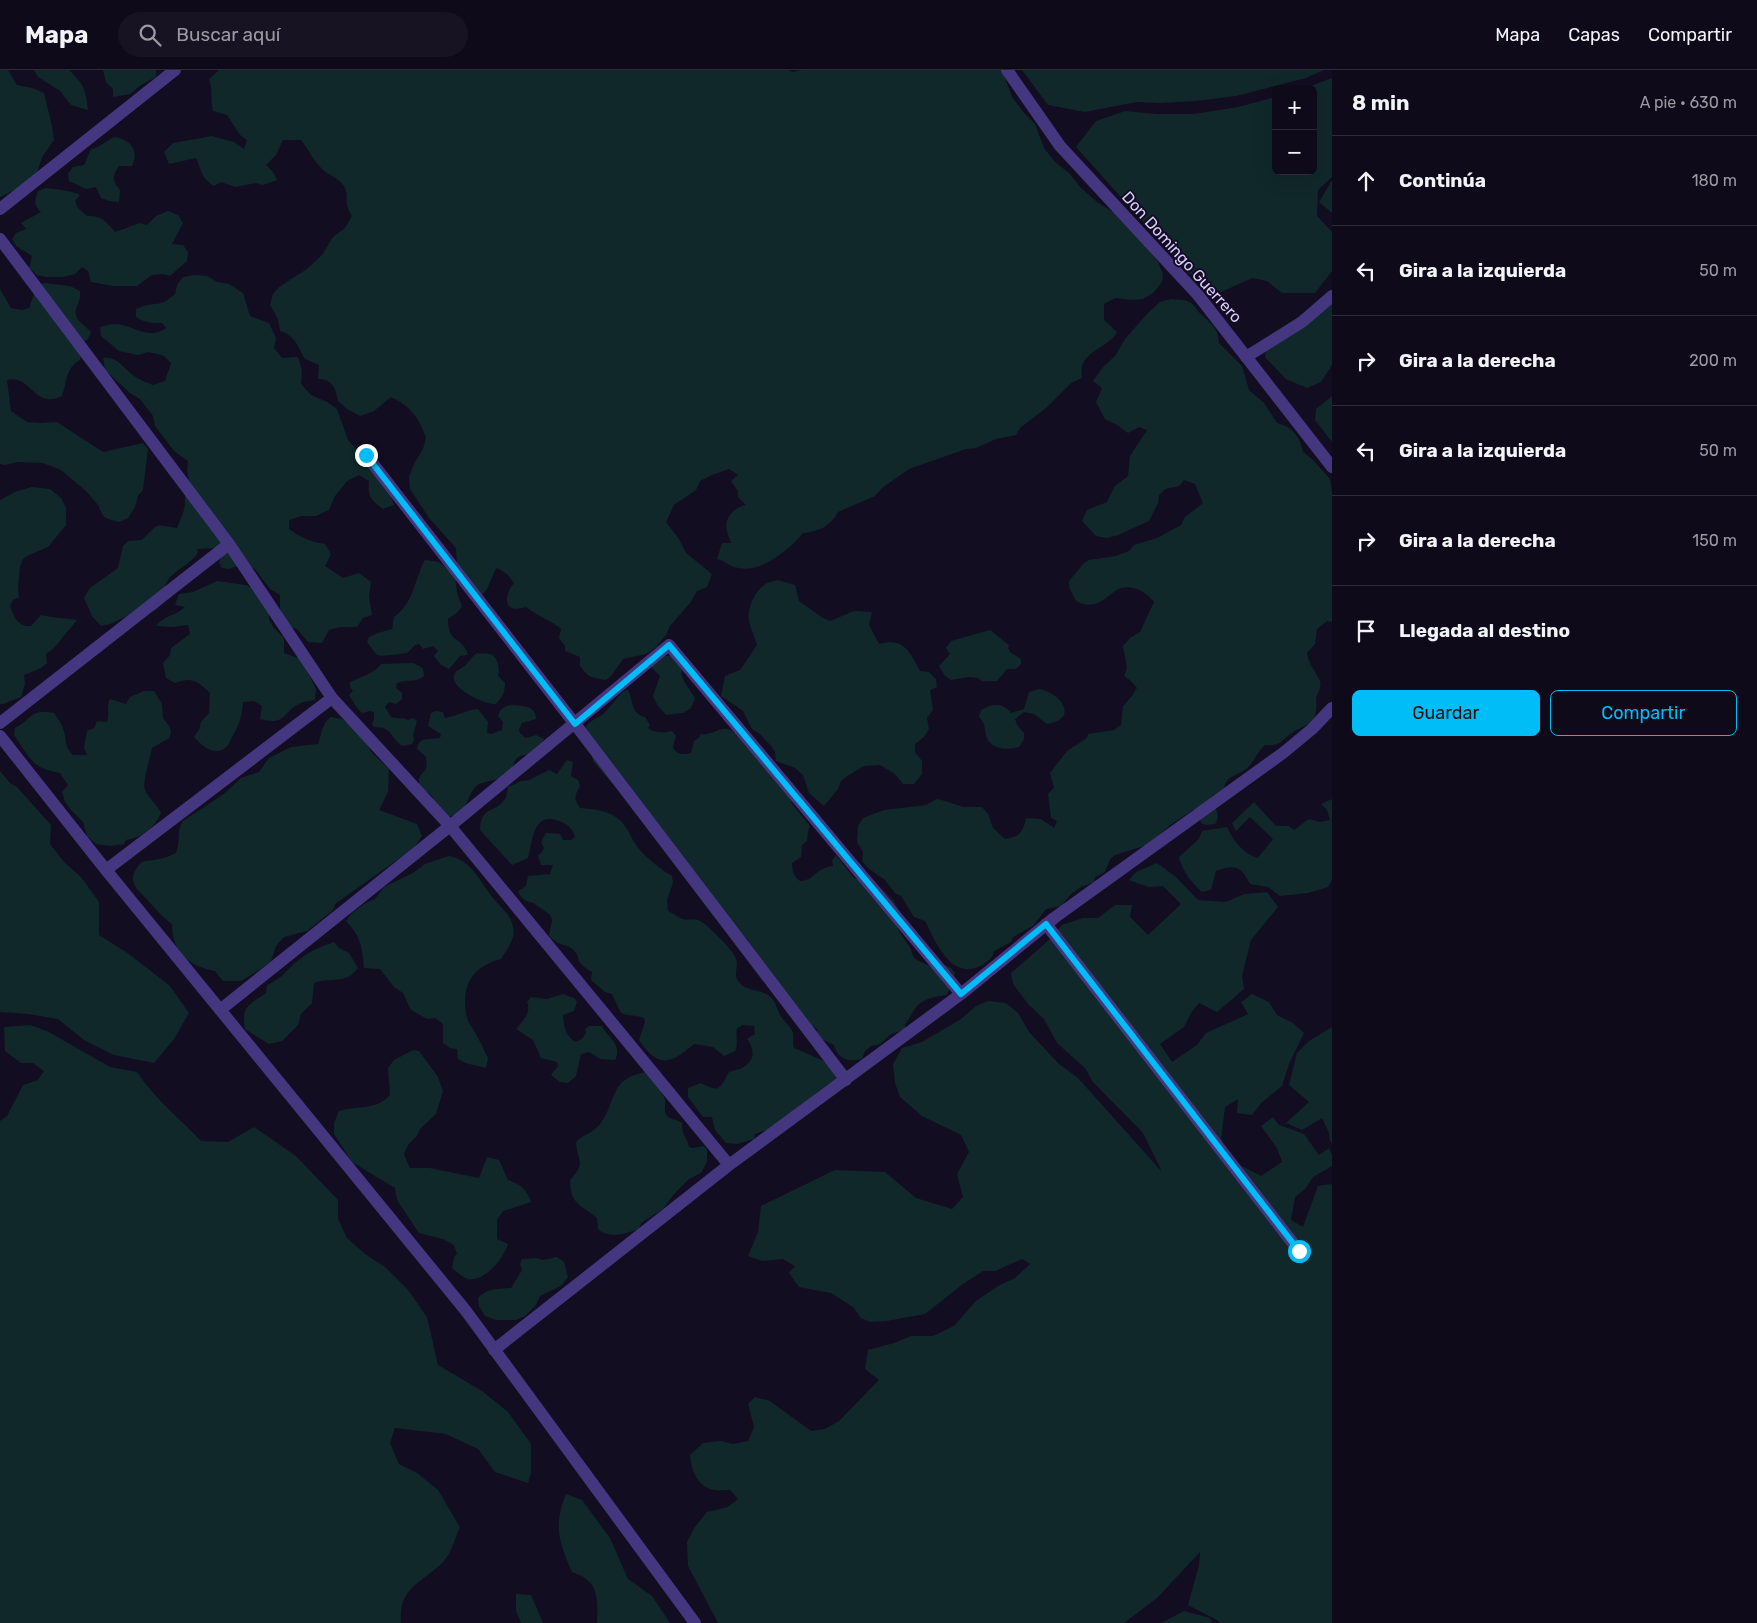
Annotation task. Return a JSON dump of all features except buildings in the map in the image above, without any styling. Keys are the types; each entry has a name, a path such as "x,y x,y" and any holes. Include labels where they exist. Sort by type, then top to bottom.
{"street":[{"path":"0,209 175,70"},
{"name":"Don Domingo Guerrero","path":"1007,70 1060,146 1198,295 1332,467"},
{"path":"0,239 229,544 332,698 450,826 729,1165"},
{"path":"1246,357 1302,322 1332,296"},
{"path":"366,455 575,724 846,1080"},
{"path":"0,723 229,544"},
{"path":"220,1010 450,826 669,645 961,994"},
{"path":"106,870 332,698"},
{"path":"494,1350 729,1165 961,994 1046,924 1283,753 1312,729 1332,708"},
{"path":"0,736 106,870 466,1311 695,1623"},
{"path":"1046,924 1299,1251"}],"green space":[{"path":"0,70 8,70 17,85 44,93 54,140 42,157 37,173 23,186 0,197"},
{"path":"34,70 69,70 83,88 88,110 71,105 60,91 38,77"},
{"path":"103,70 156,70 156,77 141,85 130,94 113,97 113,89 106,82"},
{"path":"219,70 788,70 792,72 801,70 1001,70 1012,97 1035,124 1044,148 1080,187 1097,202 1116,214 1143,242 1158,262 1163,274 1162,282 1153,293 1143,299 1115,298 1104,304 1104,320 1117,332 1114,337 1093,352 1085,361 1082,367 1082,378 1071,383 1046,408 1020,428 1016,435 996,439 976,448 966,449 909,469 882,488 875,496 838,512 828,525 803,533 782,553 765,564 747,569 733,566 717,559 722,543 731,543 726,526 728,518 738,508 746,505 738,497 738,491 731,481 738,475 729,469 700,481 696,490 674,505 666,522 679,539 686,553 712,574 707,587 697,591 655,648 646,654 623,659 612,675 606,680 596,678 588,675 580,666 580,657 565,651 565,646 559,638 561,629 526,607 518,609 509,606 507,603 508,594 514,583 507,574 497,568 487,589 477,601 457,566 456,548 429,518 410,489 409,477 423,449 426,438 413,413 404,404 391,397 374,411 360,416 347,409 338,401 333,385 323,379 318,379 319,365 305,359 293,339 280,331 278,319 270,305 273,294 279,287 307,269 322,255 333,237 345,228 352,216 347,205 344,186 322,169 301,140 283,140 276,155 266,165 273,172 277,180 263,185 256,183 235,187 221,182 214,186 204,177 196,158 169,164 164,152 173,143 212,136 234,142 244,149 247,140 240,135 227,115 213,111 209,79"},
{"path":"1022,70 1324,70 1306,78 1272,85 1272,87 1236,96 1196,101 1137,102 1085,112 1048,105"},
{"path":"1332,78 1332,177 1318,190 1317,216 1332,232 1332,271 1315,293 1282,293 1267,281 1252,278 1217,294 1189,273 1076,147 1096,121 1125,111 1157,114 1194,114 1238,107 1272,98 1272,175 1317,175 1317,85 1314,85"},
{"path":"115,137 129,143 135,155 132,166 119,166 114,175 114,181 120,190 119,202 101,198 96,187 86,189 69,181 68,174 73,167 84,165 91,149"},
{"path":"1332,180 1332,213 1319,202"},
{"path":"46,188 69,191 80,195 75,201 78,208 87,216 103,220 115,232 140,223 147,225 156,216 168,211 178,215 183,223 172,244 183,245 188,252 187,261 170,276 163,274 152,275 137,286 113,286 91,282 88,271 82,267 75,274 63,277 37,275 29,268 32,256 16,246 12,239 16,233 26,229 21,223 41,212 38,210 35,202 36,197 38,191"},
{"path":"207,276 217,282 229,284 243,293 250,316 269,323 276,338 274,348 282,358 298,357 302,370 301,384 311,395 337,409 348,440 387,485 394,505 383,509 375,503 369,494 369,481 359,475 347,481 335,496 329,510 316,516 301,516 289,520 289,529 293,532 310,540 325,544 331,554 325,566 343,578 359,573 371,582 369,597 372,615 363,618 357,627 340,627 329,630 322,643 308,642 297,629 284,625 280,607 280,595 270,589 254,568 237,566 229,569 222,568 219,563 221,556 215,548 197,549 198,553 195,557 168,579 165,587 166,600 156,610 134,613 101,626 92,616 84,598 90,588 118,568 123,546 128,541 142,540 157,526 177,528 183,513 189,481 188,461 174,451 155,426 153,416 140,399 130,393 105,370 103,358 112,359 120,363 134,376 153,385 165,381 171,363 164,356 157,354 148,352 138,355 119,351 101,336 100,327 116,324 148,333 160,332 166,328 162,323 139,319 136,317 136,309 146,305 165,302 175,294 177,285 183,277"},
{"path":"43,283 70,286 80,291 80,298 75,312 78,320 91,332 88,339 84,342 80,360 69,371 62,396 45,399 22,382 7,380 11,411 27,422 57,422 103,452 143,443 148,449 143,490 138,496 135,507 128,518 119,522 103,516 98,505 86,491 61,470 43,463 17,462 5,465 0,464 0,289 11,308 22,310 29,308 34,294"},
{"path":"1332,293 1332,365 1321,382 1307,388 1286,379 1265,357 1266,344 1275,333"},
{"path":"1171,299 1189,302 1213,326 1219,343 1242,366 1249,390 1264,403 1277,423 1295,433 1303,452 1330,479 1332,493 1332,622 1327,621 1317,629 1315,644 1307,653 1320,681 1315,716 1310,723 1280,742 1274,745 1265,745 1247,769 1231,777 1225,784 1224,789 1212,796 1210,801 1218,815 1215,824 1202,824 1194,809 1169,826 1150,844 1115,855 1110,859 1105,872 1095,877 1094,882 1081,887 1071,894 1061,906 1046,909 1033,926 1013,937 1011,942 994,951 991,958 982,965 971,969 962,968 946,958 934,940 925,921 914,917 901,896 895,893 884,879 869,869 862,861 863,852 857,842 858,826 863,818 884,810 926,805 937,799 963,807 982,807 988,814 993,828 1005,839 1020,833 1026,818 1041,819 1054,828 1057,821 1051,818 1048,794 1054,788 1050,773 1067,751 1087,738 1088,734 1114,730 1121,725 1123,706 1137,688 1124,676 1127,668 1123,646 1130,638 1140,632 1154,602 1142,591 1126,587 1115,591 1098,603 1092,605 1085,604 1076,601 1069,587 1069,581 1084,563 1089,560 1116,556 1129,551 1134,545 1157,538 1181,525 1185,517 1203,503 1195,484 1184,480 1178,486 1166,489 1159,495 1158,503 1149,521 1118,535 1107,538 1096,536 1082,521 1087,510 1107,502 1114,487 1128,476 1130,456 1147,430 1139,427 1128,433 1105,419 1096,402 1102,388 1093,381 1104,366 1115,356 1125,339 1146,315 1160,302"},
{"path":"1332,396 1332,442 1315,420 1316,409"},
{"path":"32,487 50,489 61,498 66,508 66,525 48,547 23,559 20,567 19,597 13,600 10,606 17,621 27,626 31,626 41,615 77,620 54,648 46,654 47,663 41,668 24,675 25,684 21,697 0,704 0,500 17,491"},
{"path":"425,560 439,562 455,575 457,593 462,606 458,612 448,619 450,633 463,645 468,655 460,656 449,669 441,665 434,656 438,651 433,646 423,649 419,644 415,645 407,653 381,656 377,655 367,642 369,637 392,629 394,617 410,598"},
{"path":"778,580 795,585 799,601 830,621 854,611 872,612 869,625 879,644 888,642 900,644 909,652 920,671 929,672 936,679 937,687 930,690 933,710 927,718 929,729 924,737 915,744 915,752 922,761 922,774 914,784 903,784 895,774 880,765 864,766 841,781 838,789 824,806 809,793 803,775 795,768 776,761 775,752 772,747 760,734 752,729 743,711 721,696 725,676 740,670 757,645 749,622 752,600 762,586"},
{"path":"217,581 246,585 252,588 269,610 269,620 274,628 284,638 284,653 301,659 316,689 315,700 299,704 275,721 260,719 262,706 254,701 243,702 240,719 228,745 223,749 214,751 205,747 194,737 199,730 201,722 209,713 210,693 194,681 186,680 175,683 166,678 163,663 170,655 171,648 190,634 188,625 156,626 163,619 185,607 175,605 179,594 193,592"},
{"path":"990,630 1009,645 1010,652 1021,659 1021,664 1016,669 1007,669 997,681 982,681 978,678 969,677 951,680 945,676 939,666 950,654 946,648 951,641"},
{"path":"477,653 493,655 498,663 498,676 505,683 505,686 503,695 496,704 477,699 463,691 454,680 455,672 465,666"},
{"path":"674,655 683,668 681,674 685,683 695,698 691,708 683,713 666,715 658,706 653,696 660,676 651,667 665,656"},
{"path":"413,663 423,668 424,676 397,683 396,688 402,693 402,699 396,704 389,702 385,707 391,717 408,720 413,718 417,721 412,744 403,746 386,729 374,727 372,724 374,713 371,711 362,713 357,708 349,695 353,691 350,687 350,682 371,672 381,664"},
{"path":"627,689 637,713 645,717 650,725 648,728 660,732 672,731 676,736 673,747 678,753 691,753 694,741 699,738 700,734 722,729 735,733 790,798 792,804 810,826 807,841 802,845 801,857 792,863 796,877 800,881 809,879 822,869 833,866 832,860 836,855 854,878 878,885 893,900 899,910 897,926 915,959 932,967 945,965 955,973 947,995 929,999 919,1004 905,1024 905,1030 891,1034 880,1044 871,1046 865,1051 862,1059 848,1060 841,1057 834,1045 820,1038 817,1029 808,1023 752,952 748,940 593,761 586,737 586,727 602,715"},
{"path":"1040,689 1055,696 1064,706 1065,712 1062,717 1057,721 1047,724 1034,714 1024,712 1015,719 1017,725 1024,733 1024,739 1019,747 1011,749 994,746 988,740 984,724 979,717 981,710 997,705 1008,709 1011,713 1024,709 1029,692"},
{"path":"144,691 154,691 162,704 163,718 170,727 171,733 169,738 152,748 144,787 161,813 147,831 138,837 126,840 124,844 110,846 96,844 87,836 83,822 65,802 62,792 68,785 60,773 43,768 32,761 14,735 15,728 36,713 54,713 63,727 67,746 73,755 87,755 84,748 87,731 94,728 97,721 107,722 110,699 126,704 130,697"},
{"path":"512,705 528,707 534,711 536,719 522,723 519,730 526,738 536,735 544,739 542,743 530,754 517,758 505,776 475,787 459,813 440,818 432,797 430,794 422,791 419,784 419,778 426,769 427,762 426,757 417,749 418,745 425,739 440,738 441,734 428,726 431,713 436,711 443,712 445,718 478,709 488,722 487,733 491,734 502,730 503,722 498,716 500,711"},
{"path":"331,717 342,719 350,725 367,743 371,752 389,769 388,792 379,810 417,824 422,836 414,848 335,904 333,910 307,931 284,937 276,946 271,961 262,968 241,981 223,981 215,971 190,962 179,950 175,943 172,924 134,885 133,876 135,871 142,862 176,853 183,821 225,793 241,778 259,772 269,758 291,747 318,744 324,726"},
{"path":"567,760 573,762 571,776 578,780 580,786 576,802 580,808 593,809 613,815 623,823 639,849 672,876 673,883 667,900 668,911 682,919 704,923 734,955 737,962 736,976 741,985 764,993 773,999 780,1015 793,1033 794,1048 824,1061 839,1078 817,1092 811,1101 797,1108 777,1126 755,1134 754,1139 737,1144 726,1143 715,1130 712,1117 703,1117 688,1097 688,1088 701,1083 712,1088 718,1088 729,1072 746,1065 752,1055 750,1043 747,1039 755,1034 754,1026 743,1025 737,1028 735,1051 724,1056 713,1047 694,1044 672,1059 665,1060 652,1056 639,1040 645,1022 644,1018 621,1013 612,994 605,992 591,980 592,972 580,963 573,950 556,942 549,935 552,921 550,915 534,903 520,896 518,891 526,886 528,876 550,874 553,865 541,865 538,856 544,848 541,842 546,833 560,834 563,840 571,840 575,837 571,829 559,821 544,820 539,824 533,836 528,858 512,865 480,830 483,817 501,804 507,795 508,787 521,781 529,780 549,770 557,774"},
{"path":"0,771 51,825 50,844 64,862 81,877 99,902 99,935 129,954 170,986 189,1013 174,1039 154,1063 114,1055 84,1040 58,1019 0,1012"},
{"path":"1332,799 1332,880 1328,887 1308,893 1280,896 1268,887 1250,884 1244,873 1233,867 1216,871 1211,890 1202,892 1191,881 1182,867 1179,857 1199,839 1202,831 1227,827 1239,846 1258,858 1273,839 1250,817 1236,831 1232,823 1254,802 1276,826 1289,826 1294,830 1309,819 1320,822 1330,820 1327,810 1321,804"},
{"path":"449,856 464,862 475,872 493,898 508,914 514,931 512,940 501,959 480,969 470,979 467,986 465,1007 467,1019 488,1058 486,1068 465,1063 458,1059 457,1049 450,1048 443,1043 443,1024 435,1018 427,1019 411,1010 403,993 394,987 380,969 364,968 360,942 346,921 352,913 375,899 384,887 413,873 425,864"},
{"path":"1157,863 1176,877 1198,900 1225,902 1245,894 1267,892 1278,907 1251,940 1242,976 1244,989 1217,1012 1199,1003 1184,1027 1160,1044 1172,1062 1197,1045 1206,1033 1248,1014 1241,1002 1252,994 1269,1002 1277,1015 1293,1023 1304,1033 1289,1064 1282,1086 1261,1103 1252,1115 1237,1113 1238,1099 1225,1107 1221,1139 1234,1162 1261,1176 1282,1162 1277,1148 1261,1126 1273,1117 1279,1125 1304,1134 1319,1155 1329,1148 1332,1155 1332,1166 1313,1177 1305,1189 1295,1197 1291,1220 1303,1227 1318,1186 1332,1184 1332,1623 1220,1623 1188,1605 1199,1565 1200,1552 1157,1598 1124,1623 718,1623 688,1566 687,1542 695,1527 707,1512 728,1507 738,1499 730,1490 714,1490 703,1485 696,1477 690,1455 703,1443 721,1441 733,1444 748,1441 754,1427 748,1404 755,1397 770,1401 811,1431 825,1429 839,1421 879,1380 865,1369 868,1350 911,1336 933,1336 954,1326 976,1301 998,1286 1015,1278 1030,1264 1022,1259 995,1271 983,1271 925,1314 870,1322 861,1318 853,1307 831,1293 799,1287 789,1273 795,1266 783,1259 762,1261 748,1256 758,1232 761,1206 835,1170 885,1172 916,1198 952,1209 963,1197 957,1174 969,1152 961,1135 922,1116 900,1097 895,1083 893,1064 902,1048 922,1042 961,1019 976,1006 988,1001 1006,1003 1018,1013 1029,1032 1059,1064 1078,1078 1162,1172 1143,1133 1093,1082 1085,1068 1057,1043 1044,1019 1028,1004 1013,984 1011,973 1049,940 1062,925 1083,918 1098,918 1115,905 1132,905 1130,917 1148,935 1181,904 1163,886 1148,887 1129,880 1136,872"},
{"path":"334,942 339,948 349,953 358,968 353,973 344,978 314,983 312,1003 301,1014 298,1025 282,1041 269,1044 245,1029 245,1011 266,993 267,985 279,978 304,956"},
{"path":"563,994 574,998 577,1002 574,1011 563,1015 569,1036 575,1042 582,1039 586,1033 585,1029 589,1026 602,1026 614,1042 617,1050 615,1060 600,1059 589,1052 581,1054 576,1076 568,1083 560,1082 551,1075 558,1066 557,1062 541,1058 533,1040 516,1029 527,1013 527,1002 531,997 547,999"},
{"path":"30,1025 47,1031 110,1067 137,1072 159,1100 201,1141 228,1142 254,1127 296,1156 338,1200 338,1219 347,1238 365,1254 385,1267 408,1290 427,1317 438,1365 482,1391 508,1412 531,1444 531,1473 528,1483 495,1472 478,1449 446,1434 395,1428 390,1443 399,1464 417,1473 438,1490 460,1527 446,1559 407,1594 403,1601 401,1623 0,1623 0,1121 7,1116 23,1085 38,1080 44,1071 33,1063 21,1063 5,1051 4,1027"},
{"path":"1332,1027 1332,1144 1322,1118 1302,1130 1286,1123 1309,1102 1289,1085 1297,1053 1309,1041"},
{"path":"413,1050 419,1051 438,1077 443,1091 436,1114 420,1129 404,1154 410,1168 430,1168 479,1178 487,1157 499,1160 508,1180 523,1188 531,1202 503,1211 497,1220 497,1239 508,1244 506,1250 493,1268 481,1277 474,1279 466,1278 452,1268 454,1257 457,1254 454,1245 443,1239 419,1233 397,1200 395,1188 352,1162 334,1134 334,1123 339,1111 373,1106 390,1095 388,1068 394,1060"},
{"path":"646,1072 664,1097 667,1116 682,1123 689,1147 704,1146 707,1150 707,1162 701,1173 689,1179 674,1194 663,1209 641,1223 639,1229 623,1234 607,1234 598,1229 597,1218 577,1203 572,1194 570,1180 580,1165 576,1142 600,1124 619,1085 634,1075"},
{"path":"557,1257 564,1262 568,1277 561,1286 540,1296 536,1305 525,1316 516,1320 496,1320 485,1316 479,1306 478,1298 489,1291 511,1288 522,1270 520,1264 522,1259 536,1258 543,1260"},
{"path":"566,1494 582,1500 610,1538 628,1579 652,1596 670,1623 597,1623 597,1598 595,1591 587,1580 572,1572 561,1543 559,1534 560,1515"},
{"path":"516,1594 531,1595 543,1623 521,1623 516,1611"},
{"path":"1184,1611 1210,1618 1212,1623 1161,1623"}],"route":[{"path":"366,455 575,724 669,645 961,994 1046,924 1299,1251"}]}
